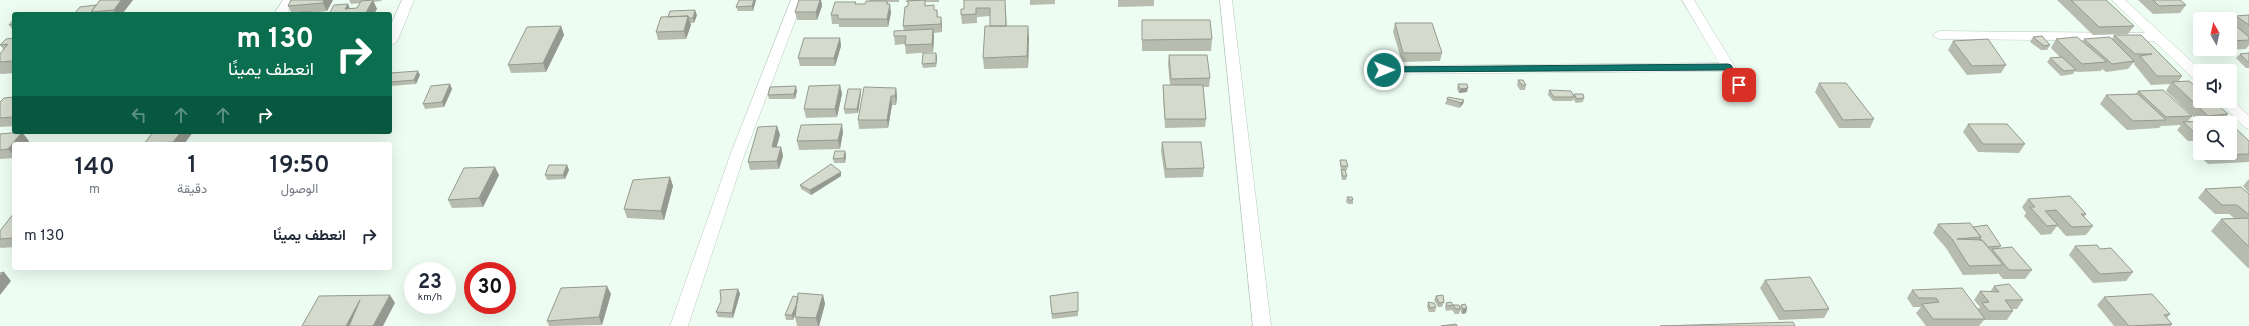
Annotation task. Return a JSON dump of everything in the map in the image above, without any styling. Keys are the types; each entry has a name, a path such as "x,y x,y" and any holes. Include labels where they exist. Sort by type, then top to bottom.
{"street":[{"path":"281,12 289,0"},
{"path":"392,37 408,0"},
{"path":"679,326 738,153 797,0"},
{"path":"1226,0 1262,326"},
{"path":"1688,0 1739,85"},
{"path":"2118,0 2193,71"},
{"path":"1939,35 2157,37"},
{"path":"1384,70 1728,67"},
{"path":"2233,108 2249,123"}],"building":[{"path":"100,0 121,0 114,10 91,12"},
{"path":"291,0 324,0 323,3 288,6"},
{"path":"373,0 366,12 330,12 334,5 348,4 345,9 357,8 361,1"},
{"path":"739,0 754,0 752,6 736,7"},
{"path":"799,0 820,0 816,12 795,12"},
{"path":"925,0 925,6 934,5 934,10 937,10 937,17 941,17 941,24 903,26 905,7 908,6 908,1"},
{"path":"964,0 1005,0 1006,26 990,26 990,8 976,8 976,14 961,15 961,9 964,9"},
{"path":"2071,0 2106,0 2134,26 2099,27"},
{"path":"2153,0 2180,0 2186,5 2159,6"},
{"path":"866,1 887,1 887,4 890,4 887,19 838,19 838,15 831,15 835,2 856,2 855,4 865,4"},
{"path":"96,5 91,12 76,12 80,7"},
{"path":"695,10 693,18 689,18 688,16 668,17 670,11"},
{"path":"2249,15 2249,25 2237,17"},
{"path":"688,16 684,31 656,32 661,17"},
{"path":"1142,20 1210,20 1212,39 1142,40"},
{"path":"1395,23 1432,23 1442,53 1403,53"},
{"path":"561,26 543,63 508,65 527,27"},
{"path":"985,26 1028,26 1027,56 983,58"},
{"path":"2237,27 2249,37 2249,40 2237,41"},
{"path":"933,29 932,44 905,45 906,36 894,36 894,31"},
{"path":"2114,35 2141,35 2182,76 2157,76 2140,56 2152,54 2135,54"},
{"path":"2042,36 2050,45 2044,46 2033,37"},
{"path":"2077,37 2107,62 2082,64 2056,39"},
{"path":"2110,37 2134,61 2112,64 2084,39"},
{"path":"12,38 12,61 0,62 0,54 8,44 0,45 6,39"},
{"path":"804,38 840,38 834,58 798,58"},
{"path":"1988,39 2006,65 1972,66 1953,41"},
{"path":"923,53 936,53 936,63 922,64"},
{"path":"2249,53 2249,63 2240,54"},
{"path":"1169,55 1207,55 1210,78 1171,79"},
{"path":"2062,57 2076,70 2064,71 2050,58"},
{"path":"418,71 414,80 392,82 392,73"},
{"path":"1518,80 1523,80 1526,85 1522,85"},
{"path":"2189,81 2193,84 2193,102 2172,82"},
{"path":"1819,83 1846,83 1874,119 1843,120"},
{"path":"450,84 442,102 423,104 431,86"},
{"path":"1458,84 1467,84 1468,88 1460,89"},
{"path":"840,85 835,109 804,109 809,86"},
{"path":"1163,85 1203,85 1206,119 1165,119"},
{"path":"796,86 794,94 768,95 770,87"},
{"path":"864,87 896,88 895,96 891,96 887,120 858,120"},
{"path":"848,89 861,89 857,109 844,109"},
{"path":"1549,90 1571,91 1574,97 1554,97"},
{"path":"2163,90 2192,116 2166,117 2138,91"},
{"path":"1574,94 1583,94 1584,98 1577,99"},
{"path":"2138,94 2166,120 2133,121 2106,95"},
{"path":"12,97 12,117 0,118 0,102 4,98"},
{"path":"1448,97 1464,100 1461,103 1447,99"},
{"path":"2200,108 2221,108 2228,114 2208,116"},
{"path":"2183,122 2193,122 2193,131"},
{"path":"842,124 838,140 797,141 801,125"},
{"path":"1968,124 2007,124 2025,144 1983,144"},
{"path":"777,126 772,147 781,147 777,161 748,162 758,127"},
{"path":"2237,130 2249,141 2249,154 2237,154"},
{"path":"0,134 20,134 14,142 12,142 8,149 0,150"},
{"path":"152,134 179,134 173,142 146,142"},
{"path":"1162,142 1201,142 1204,168 1166,169"},
{"path":"835,151 845,151 844,158 833,159"},
{"path":"1340,160 1346,160 1348,166 1341,166"},
{"path":"831,164 841,172 810,190 800,185"},
{"path":"549,165 567,165 563,175 545,175"},
{"path":"495,167 479,198 448,200 464,168"},
{"path":"1341,170 1345,170 1347,176 1343,176"},
{"path":"670,177 661,211 624,209 633,180"},
{"path":"2241,187 2249,194 2249,215 2237,205 2222,205 2205,189"},
{"path":"2070,196 2086,214 2081,214 2093,226 2072,227 2056,210 2045,211 2058,225 2047,226 2030,207 2035,207 2028,199"},
{"path":"1347,197 1352,197 1353,200 1349,200"},
{"path":"12,216 12,238 0,239 0,231"},
{"path":"2249,218 2249,247 2221,219"},
{"path":"1970,223 1981,237 1957,239 1982,240 2003,265 1969,266 1952,239 1938,224"},
{"path":"1987,225 2001,246 1988,247 1982,240 1979,240 1981,237 1973,227"},
{"path":"2097,245 2100,249 2111,248 2133,272 2100,274 2075,246"},
{"path":"2012,247 2032,270 2009,270 1992,249"},
{"path":"1810,277 1829,309 1784,311 1765,280"},
{"path":"2009,284 2023,300 2005,300 2013,311 1989,311 1982,303 1989,302 1980,291 1999,292 1994,286"},
{"path":"607,286 599,317 547,321 561,288"},
{"path":"1962,288 1985,319 1933,319 1922,304 1939,302 1936,298 1919,298 1912,290"},
{"path":"738,289 732,313 716,312 721,301 720,290"},
{"path":"1078,292 1078,311 1052,314 1050,296"},
{"path":"798,293 823,295 816,318 795,317"},
{"path":"2152,294 2170,314 2164,315 2172,324 2129,326 2104,297"},
{"path":"390,295 373,326 349,326 360,300 346,326 302,326 319,296"},
{"path":"1443,295 1444,302 1439,303 1436,296"},
{"path":"793,296 798,297 792,315 785,315"},
{"path":"1428,302 1434,303 1436,307 1430,308"},
{"path":"1451,302 1453,305 1447,306 1446,303"},
{"path":"1465,304 1467,308 1463,309 1461,305"},
{"path":"1453,305 1459,305 1460,309 1456,309"},
{"path":"1793,322 1795,326 1660,326"},
{"path":"1456,324 1457,326 1441,326"}],"route":[{"path":"1384,70 1728,67 1739,85"}]}
